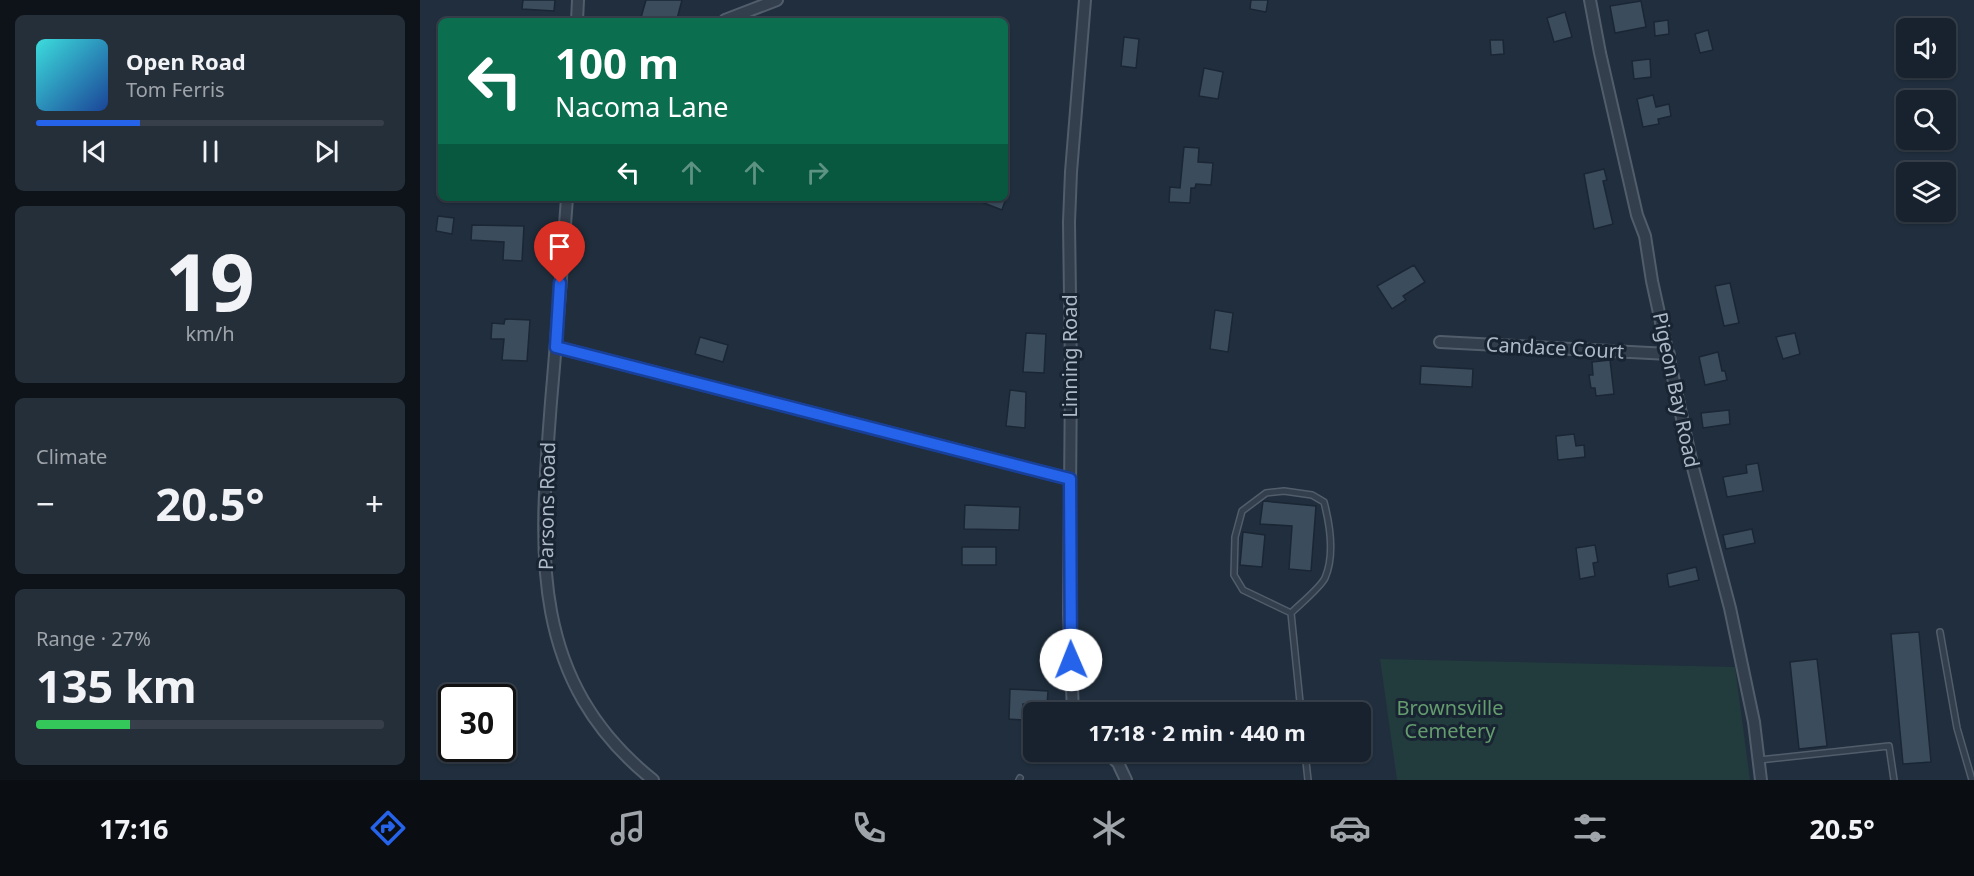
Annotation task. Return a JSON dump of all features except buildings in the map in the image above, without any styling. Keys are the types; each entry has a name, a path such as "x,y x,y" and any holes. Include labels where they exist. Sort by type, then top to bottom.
{"street":[{"path":"577,18 578,0"},
{"path":"730,18 777,0"},
{"name":"Linning Road","path":"1072,702 1070,202 1085,0"},
{"name":"Pigeon Bay Road","path":"1590,0 1600,53 1645,236 1652,281 1692,464 1730,608 1754,722 1761,780"},
{"name":"Parsons Road","path":"567,201 543,523 548,604 562,657 587,708 602,732 653,780"},
{"name":"Candace Court","path":"1440,342 1669,354"},
{"path":"556,347 1070,479"},
{"path":"1117,762 1126,780"}],"lane":[{"path":"1291,613 1243,590 1234,575 1235,537 1242,511 1266,493 1284,491 1312,495 1324,502 1328,518 1331,548 1324,579 1291,613 1300,702"},
{"path":"1940,632 1957,728 1972,780"},
{"path":"1758,760 1889,746 1894,780"},
{"path":"1306,762 1308,780"}],"green space":[{"name":"Brownsville Cemetery","path":"1380,659 1735,667 1750,780 1397,780"}],"route":[{"path":"560,283 556,347 1070,479 1071,660"}]}
